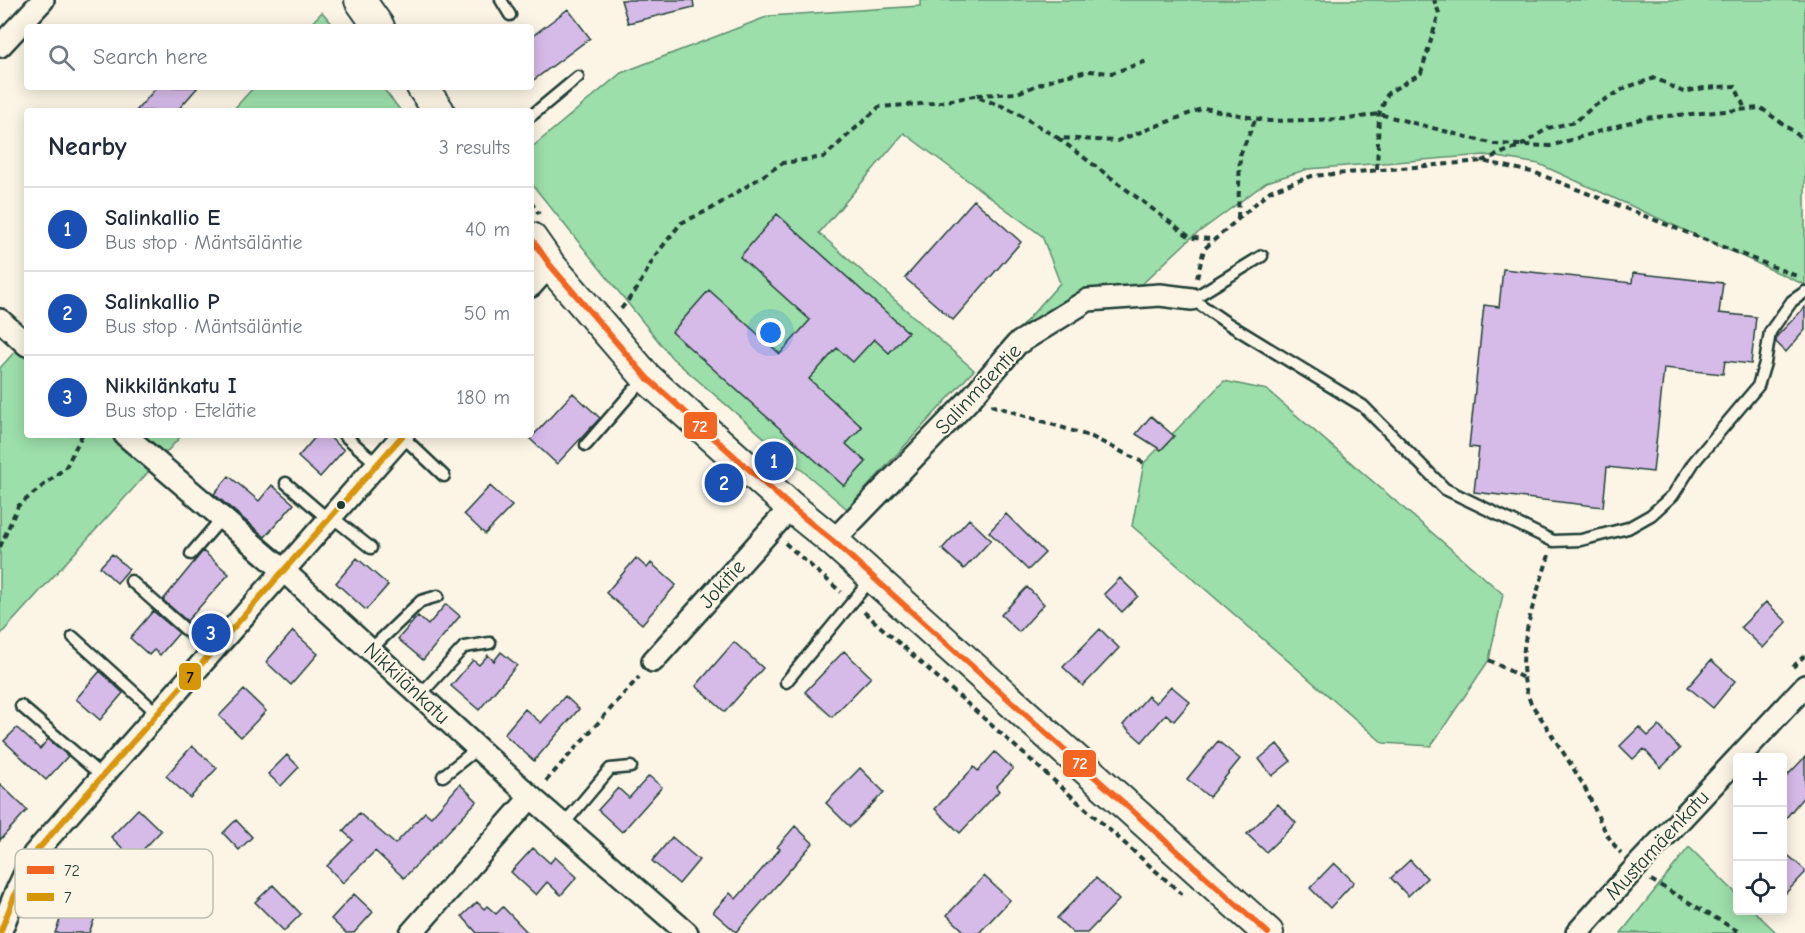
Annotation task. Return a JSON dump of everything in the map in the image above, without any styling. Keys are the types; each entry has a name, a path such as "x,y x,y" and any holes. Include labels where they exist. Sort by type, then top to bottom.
{"street":[{"path":"0,46 43,0"},
{"path":"360,0 377,24"},
{"path":"424,90 437,108"},
{"path":"534,249 541,275 647,378 791,507 833,541 1268,933"},
{"name":"Salinmäentie","path":"833,541 970,399 1017,344 1088,300 1160,295 1192,299"},
{"path":"0,320 24,342"},
{"name":"Nikkilänkatu","path":"129,438 285,571 531,798 687,933"},
{"path":"38,849 400,438"},
{"name":"Jokitie","path":"653,661 791,507"},
{"name":"Mustamäenkatu","path":"1743,753 1805,686"},
{"name":"Mustamäenkatu","path":"1578,933 1733,763"},
{"path":"411,933 531,798"},
{"path":"0,933 15,895"}],"lane":[{"path":"501,0 510,15"},
{"path":"534,114 578,77"},
{"path":"1262,256 1192,299 1363,406 1445,489 1552,541 1581,540 1628,528 1651,515 1673,495 1694,462 1758,386 1765,363 1770,332 1792,301 1805,292"},
{"path":"586,445 647,378"},
{"path":"347,438 377,465"},
{"path":"404,438 444,476"},
{"path":"286,483 371,548"},
{"path":"191,554 222,518"},
{"path":"786,682 873,577"},
{"path":"131,581 212,653"},
{"path":"370,650 421,601 438,596"},
{"path":"73,637 158,714"},
{"path":"420,695 464,646 490,643"},
{"path":"21,706 103,777"},
{"path":"443,776 478,748"},
{"path":"563,825 610,769 631,767"}],"path":[{"path":"1377,169 1380,114 1388,93 1420,73 1439,13 1434,0"},
{"path":"618,313 637,289 655,256 681,223 711,209 783,163 824,157 879,107 1017,93 1056,78 1088,71 1112,73 1147,61"},
{"path":"1482,161 1522,145 1548,128 1575,122 1594,106 1627,87 1655,78 1683,92 1735,86 1745,109"},
{"path":"974,96 1010,109 1058,138 1191,238 1215,239"},
{"path":"1058,138 1117,141 1204,108 1269,121 1350,119 1380,114 1494,144 1550,146 1644,118 1761,108 1805,140"},
{"path":"1238,219 1240,155 1256,118"},
{"path":"1192,299 1204,249 1270,191 1312,176 1482,161 1536,173 1805,279"},
{"path":"970,399 1092,437 1144,463"},
{"path":"0,547 18,506 66,467 80,438"},
{"path":"1552,541 1527,631 1523,654 1523,678 1530,701 1581,780 1600,824 1611,842 1657,884 1741,933"},
{"path":"1489,660 1523,678"},
{"path":"531,798 653,661"}],"green space":[{"path":"920,0 1805,0 1805,285 1539,164 1485,155 1308,169 1267,182 1191,238 1142,284 1086,293 1033,323 1021,327 1060,283 1042,236 904,133 819,233 974,370 847,509 672,358 534,187 534,146 621,73 769,16 920,6"},
{"path":"322,12 332,24 311,24"},
{"path":"251,90 384,90 399,108 235,108"},
{"path":"24,341 24,438 179,438 0,635 0,368"},
{"path":"1224,381 1267,390 1503,594 1489,660 1431,746 1383,743 1132,526 1144,463"},
{"path":"1689,847 1733,890 1733,915 1758,915 1777,933 1621,933"}],"building":[{"path":"621,0 693,0 694,7 628,23"},
{"path":"568,9 590,38 534,80 534,35"},
{"path":"154,90 195,90 180,108 139,108"},
{"path":"974,200 1021,242 953,320 905,278"},
{"path":"777,214 908,332 889,353 874,339 853,362 837,348 809,379 862,427 846,444 866,462 844,486 672,332 709,290 780,354 810,320 740,257"},
{"path":"1503,269 1632,283 1633,273 1723,283 1719,313 1756,317 1751,364 1725,361 1723,374 1664,368 1653,472 1607,467 1603,507 1474,492 1479,448 1469,447 1484,305 1499,307"},
{"path":"1805,307 1805,330 1786,352 1776,342 1777,336"},
{"path":"573,393 600,418 557,464 530,439 534,438 534,435"},
{"path":"1151,416 1174,436 1161,450 1136,434"},
{"path":"314,438 330,438 344,450 320,477 298,457"},
{"path":"229,476 259,501 272,485 294,504 265,537 214,494"},
{"path":"490,486 512,506 485,534 464,514"},
{"path":"1006,514 1045,553 1028,570 989,532"},
{"path":"969,519 991,540 964,569 942,549"},
{"path":"203,551 229,574 187,621 163,600"},
{"path":"112,554 129,569 117,583 100,567"},
{"path":"357,558 388,585 366,610 336,583"},
{"path":"636,558 647,568 651,563 676,585 642,624 606,593"},
{"path":"1120,578 1138,596 1122,612 1104,594"},
{"path":"1027,587 1044,604 1019,632 1001,615"},
{"path":"1766,602 1787,622 1763,648 1741,627"},
{"path":"446,604 460,616 423,660 398,639 418,616 428,625"},
{"path":"153,611 179,633 160,655 154,650 149,655 130,638"},
{"path":"1100,629 1119,648 1083,686 1063,667"},
{"path":"293,631 318,654 291,685 266,662"},
{"path":"734,642 763,668 725,712 696,686"},
{"path":"844,651 871,677 832,717 805,692"},
{"path":"501,652 517,665 479,710 451,686 473,660 479,665 488,655 494,661"},
{"path":"1711,660 1735,681 1713,708 1688,687"},
{"path":"100,671 123,693 100,720 76,699"},
{"path":"1171,686 1190,702 1174,721 1166,714 1142,742 1123,725 1148,696 1156,703"},
{"path":"244,690 266,711 241,737 219,716"},
{"path":"565,696 579,709 534,761 504,734 525,709 541,723"},
{"path":"1659,726 1680,749 1661,768 1644,749 1633,759 1620,746 1639,727 1648,736"},
{"path":"17,728 40,749 48,739 68,756 46,780 4,741"},
{"path":"1218,741 1240,759 1209,797 1187,779"},
{"path":"1277,744 1291,761 1272,776 1259,759"},
{"path":"192,746 217,768 190,798 166,776"},
{"path":"995,752 1013,769 996,787 999,791 960,833 935,809 974,767 978,771"},
{"path":"287,755 299,767 281,786 268,774"},
{"path":"1805,757 1805,795 1787,817 1787,807 1787,776"},
{"path":"860,768 884,792 850,827 826,803"},
{"path":"649,776 662,787 622,832 598,810 618,788 629,798"},
{"path":"0,784 27,810 0,840"},
{"path":"460,784 477,801 404,878 375,851 343,883 327,866 353,840 343,831 359,813 395,844 425,812 431,817"},
{"path":"1278,804 1296,823 1266,852 1247,834"},
{"path":"138,809 161,831 144,849 124,849 111,837"},
{"path":"236,820 252,837 239,850 223,833"},
{"path":"795,826 813,843 736,932 713,912 730,893 736,899 780,849 777,847"},
{"path":"672,837 699,860 679,884 652,861"},
{"path":"533,848 550,863 555,857 577,877 561,895 547,882 536,895 511,872"},
{"path":"1787,854 1805,870 1805,873 1787,892"},
{"path":"1410,860 1427,878 1408,896 1391,878"},
{"path":"1334,863 1354,882 1330,908 1310,888"},
{"path":"984,876 1010,900 979,933 966,933 947,915"},
{"path":"1096,878 1119,900 1087,933 1073,933 1057,918"},
{"path":"273,885 301,914 284,931 255,902"},
{"path":"354,894 373,912 354,933 346,933 331,919"},
{"path":"477,902 484,909 487,906 496,914 503,907 528,933 477,933 462,916"},
{"path":"61,918 95,918 89,933 55,933"}],"transit line":[{"name":"72","path":"534,242 550,265 647,378 791,507 833,541 1268,933"},
{"name":"7","path":"38,849 400,438"},
{"name":"7","path":"0,933 15,895"}],"place":[{"name":"Salinkallio E","path":"774,461"},
{"name":"Salinkallio P","path":"724,483"},
{"name":"Nikkilänkatu I","path":"211,633"}]}
